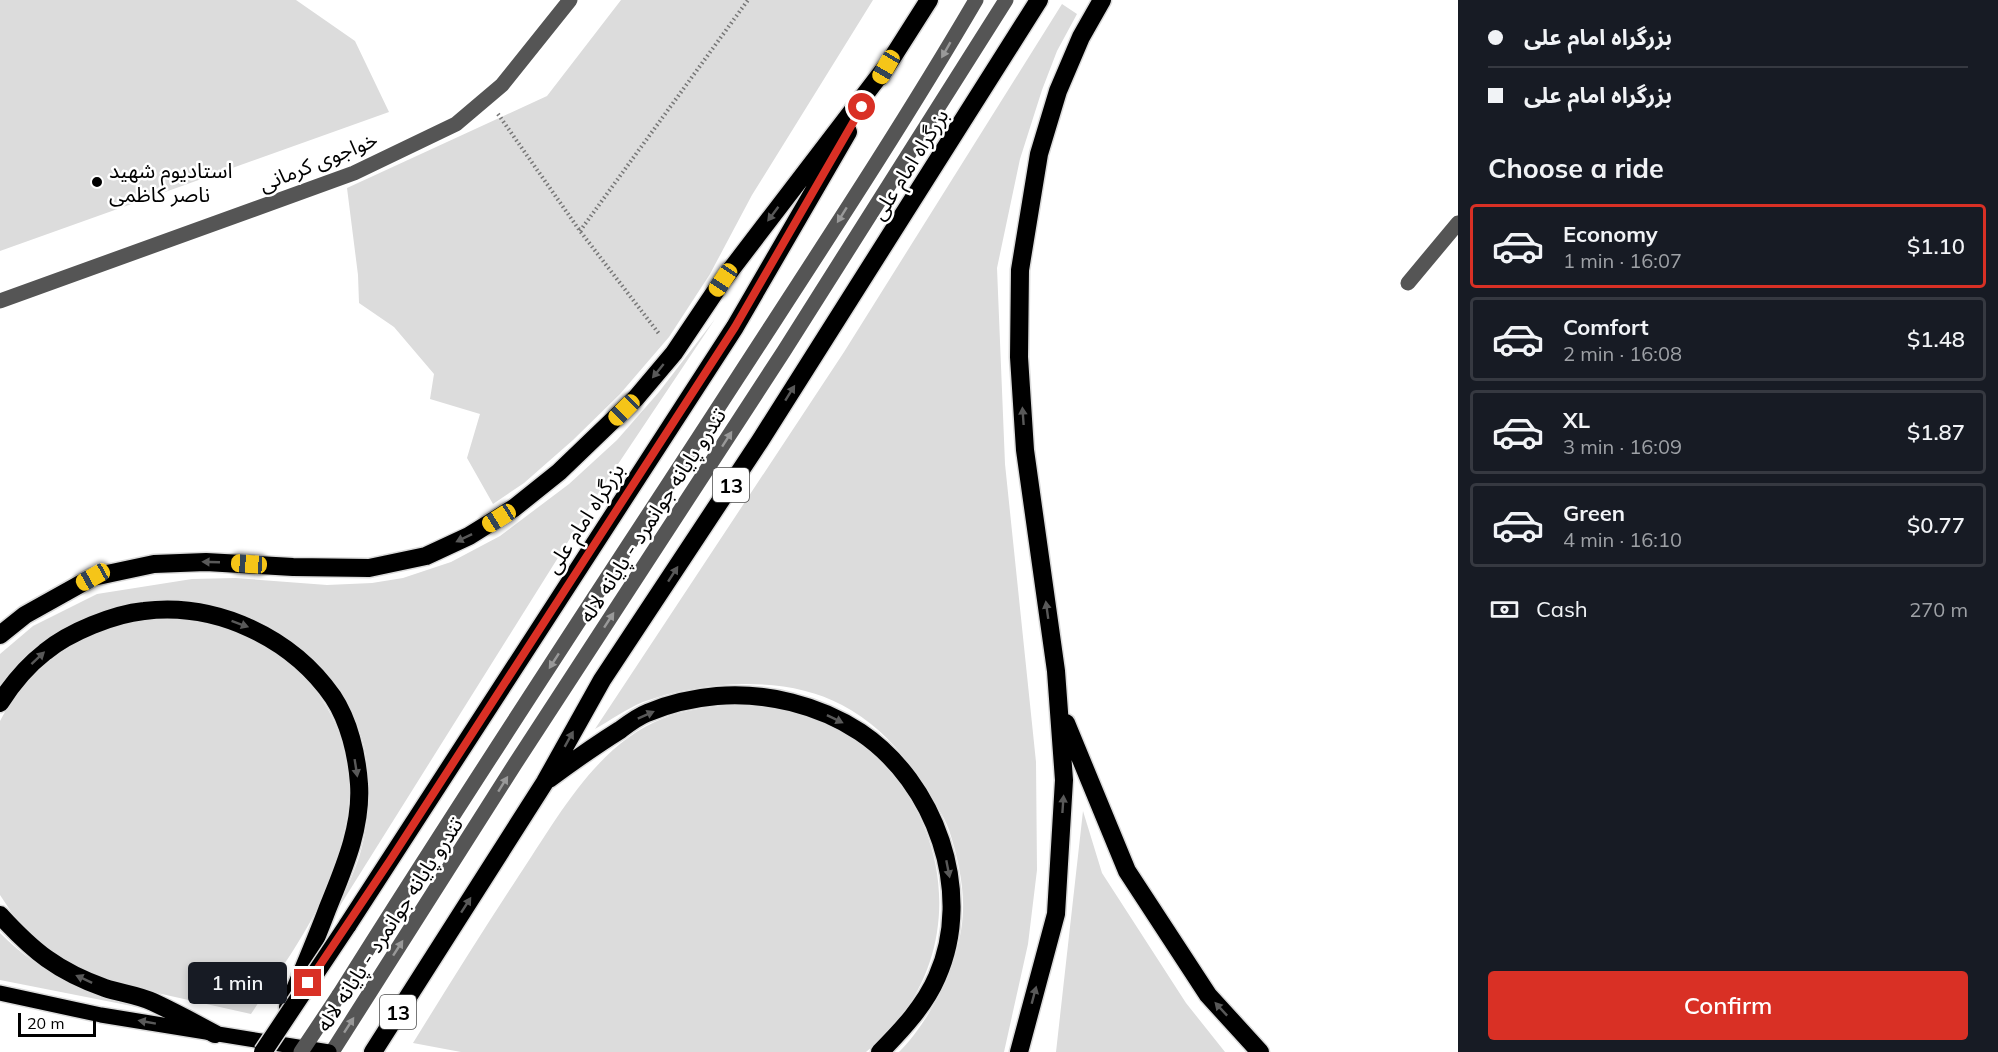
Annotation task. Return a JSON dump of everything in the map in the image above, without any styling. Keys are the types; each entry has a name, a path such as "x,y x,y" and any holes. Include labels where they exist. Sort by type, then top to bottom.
{"highway":[{"name":"بزرگراه امام علی","path":"263,1052 735,327 886,67 929,0"},
{"name":"بزرگراه امام علی","path":"373,1052 545,782 602,680 760,441 1039,0"},
{"path":"1019,1052 1056,914 1064,780 1056,671 1025,450 1019,357 1020,270 1039,154 1055,101 1081,38 1102,0"},
{"path":"0,636 24,615 93,577 154,564 206,562 369,568 426,556 469,536 514,508 559,471 636,398 674,353 723,280 886,67"},
{"path":"0,703 23,672 46,651 97,624 143,611 194,612 243,624 292,653 316,676 334,699 348,728 359,784 358,819 342,874 282,1020"},
{"path":"545,782 646,713 717,696 751,696 802,705 832,717 859,732 883,750 904,773 933,820 948,868 952,895 946,949 937,977 902,1030 880,1052"},
{"path":"1059,706 1127,871 1208,994 1260,1052"},
{"path":"0,915 25,943 66,971 102,987 151,1001 215,1034"}],"main road":[{"path":"0,993 101,1015 330,1052"}],"street":[{"name":"خواجوی کرمانی","path":"0,302 354,173 456,124 502,86 570,0"},
{"path":"302,1052 447,823 806,274 976,0"},
{"name":"تندرو پایانه جوانمرد - پایانه لاله","path":"330,1052 778,361 1006,0"},
{"path":"1408,283 1458,223"}],"path":[{"path":"580,231 748,0"},
{"path":"487,98 580,231 674,353"}],"shaded area":[{"name":"استادیوم شهید ناصر کاظمی","path":"0,0 296,0 355,41 389,112 0,251"},
{"path":"621,0 873,0 752,195 710,274 669,337 620,394 573,440 524,483 493,504 467,458 480,414 430,399 434,374 394,327 359,303 358,275 347,188 547,96"},
{"path":"1062,4 1077,14 1057,51 1020,159 997,268 1005,464 1036,762 1037,870 1028,944 1004,1052 899,1052 923,1023 943,987 957,948 963,900 957,859 947,824 916,774 889,740 855,713 820,695 795,688 743,684 690,689 666,695 643,702 595,729 844,352"},
{"path":"715,319 596,497 336,912 358,861 366,828 368,786 364,746 355,719 333,683 303,652 272,628 242,615 209,605 175,601 141,602 108,610 77,622 48,639 22,661 0,688 0,654 33,626 97,594 192,579 235,578 327,585 372,583 403,578 451,562 500,536 569,484 617,440 659,392"},
{"path":"175,619 229,629 261,643 283,658 320,696 343,744 348,770 349,797 347,817 331,877 315,913 251,1014 117,984 84,971 24,931 0,895 0,721 11,703 39,670 73,645 92,635 133,622"},
{"path":"745,704 799,713 825,722 849,735 886,767 913,804 931,846 939,890 937,934 924,977 901,1017 866,1052 461,1052 413,1043 563,808 598,764 640,730 664,718 694,710"},
{"path":"1083,811 1102,873 1186,1003 1225,1052 1056,1052"},
{"path":"0,933 34,961 68,981 147,1009 0,980"}],"place":[{"name":"استادیوم شهید ناصر کاظمی","path":"97,182"}],"route":[{"path":"308,983 391,859 735,327 862,107"}]}
